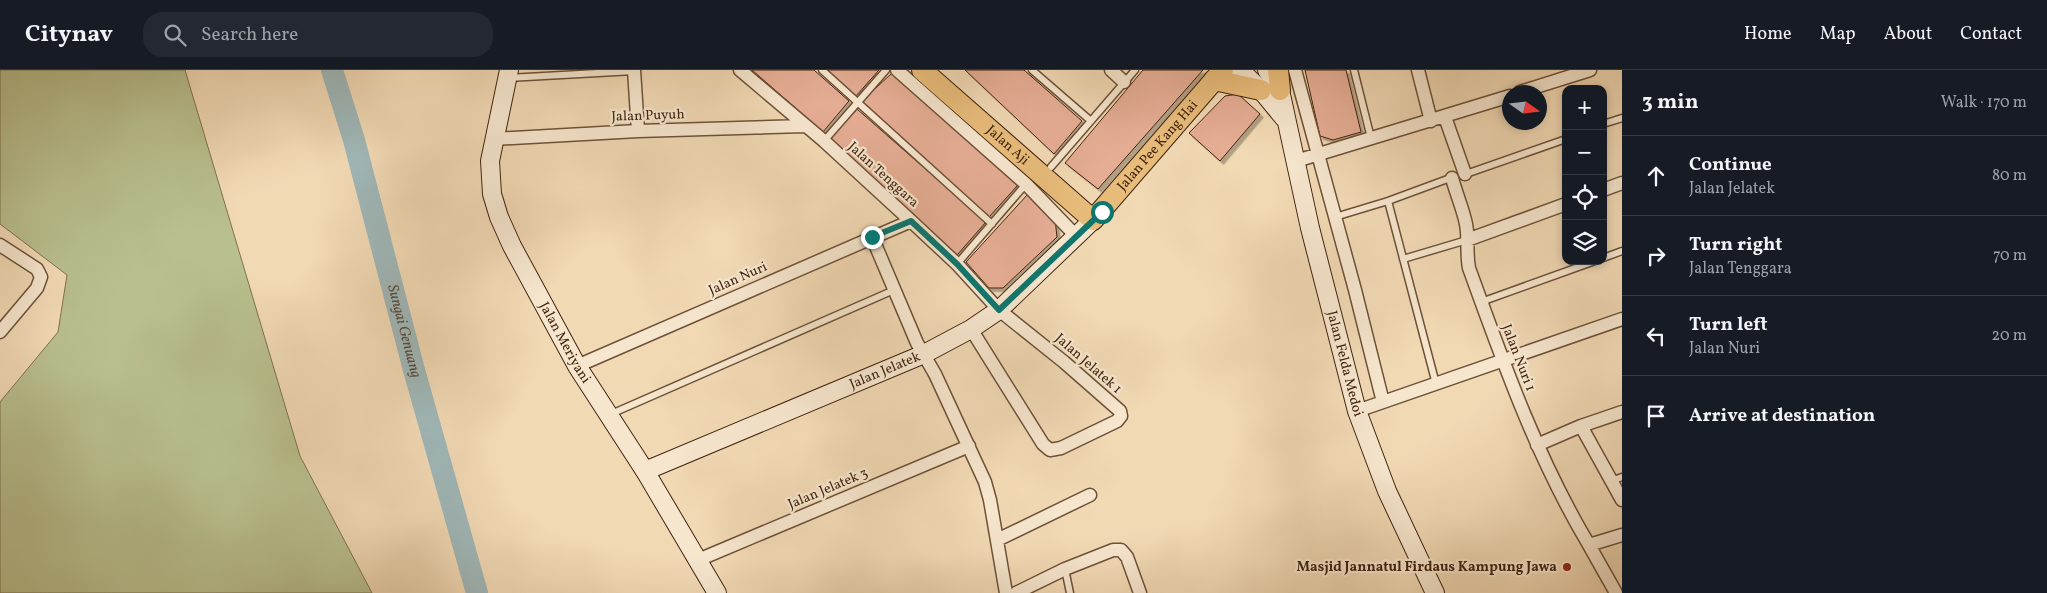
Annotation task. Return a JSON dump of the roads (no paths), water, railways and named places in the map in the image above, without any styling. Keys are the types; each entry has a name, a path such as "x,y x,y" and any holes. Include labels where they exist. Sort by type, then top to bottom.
{"main road":[{"name":"Jalan Aji","path":"922,70 1038,175 1098,216"},
{"name":"Jalan Aji","path":"941,70 1038,175"},
{"path":"1219,75 1271,90 1278,70"},
{"name":"Jalan Pee Kang Hai","path":"1098,216 1219,75"}],"street":[{"path":"634,70 638,131"},
{"name":"Jalan Tenggara","path":"740,70 804,126 824,140 957,264 999,310"},
{"path":"897,70 1038,175 1076,236"},
{"path":"1111,70 1124,82"},
{"path":"1240,70 1271,90"},
{"path":"1267,70 1271,90"},
{"path":"1295,70 1355,290 1383,402"},
{"path":"1418,70 1431,121"},
{"path":"1547,85 1565,81 1590,70"},
{"name":"Jalan Meriyani","path":"509,74 490,161 490,177 499,217 512,246 577,366 610,414 645,471 716,593"},
{"name":"Jalan Felda Medoi","path":"1271,90 1287,122 1317,255 1357,411 1387,491 1435,593"},
{"path":"1296,161 1502,99"},
{"path":"1445,117 1464,174"},
{"name":"Jalan Puyuh","path":"494,139 638,131 804,126"},
{"name":"Jalan Nuri 1","path":"1452,178 1466,221 1466,254 1469,268 1502,360 1537,444 1577,526 1616,593"},
{"path":"1607,189 1622,183"},
{"path":"1467,240 1562,205"},
{"name":"Jalan Jelatek","path":"645,471 924,354 971,329 999,310 1098,216"},
{"name":"Jalan Nuri","path":"577,366 911,221"},
{"path":"872,237 917,343 985,482 1006,593"},
{"path":"0,245 37,269 41,277 37,288 1,329"},
{"name":"Jalan Jelatek 1","path":"971,329 1043,444 1050,450 1061,448 1117,420 1121,416 1120,411 1064,362 999,310"},
{"path":"1357,411 1622,319"},
{"path":"1537,444 1622,412"},
{"path":"1582,426 1617,479 1622,500"},
{"name":"Jalan Jelatek 3","path":"698,560 969,446"},
{"path":"997,540 1090,495"},
{"path":"1589,545 1622,535"},
{"path":"1016,593 1065,569 1113,550 1121,550 1128,557 1140,593"}],"lane":[{"path":"509,74 634,70"},
{"path":"822,70 992,224"},
{"path":"824,140 886,70"},
{"path":"1032,70 1090,121"},
{"path":"957,264 1135,70"},
{"path":"1354,70 1371,138"},
{"path":"1607,123 1622,118"},
{"path":"1334,217 1388,201 1562,140"},
{"path":"1388,201 1436,384"},
{"path":"1403,259 1467,240"},
{"path":"1607,257 1622,251"},
{"path":"1481,302 1583,265"},
{"path":"610,414 894,290"},
{"path":"1065,569 1070,593"}],"waterway":[{"name":"Sungai Genuang","path":"332,70 354,140 414,370 477,593"}],"place":[{"name":"Masjid Jannatul Firdaus Kampung Jawa","path":"1567,567"}]}
